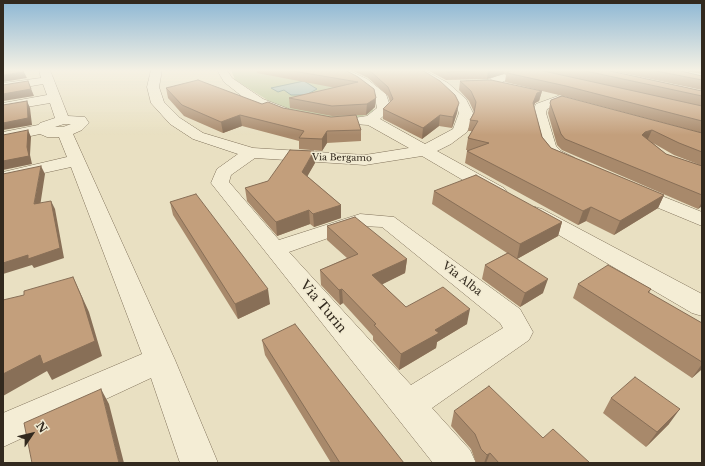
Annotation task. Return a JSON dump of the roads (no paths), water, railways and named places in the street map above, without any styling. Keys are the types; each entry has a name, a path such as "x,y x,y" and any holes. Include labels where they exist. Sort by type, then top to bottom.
{"street":[{"path":"52,92 54,98 57,127 77,160 160,360 199,463"},
{"name":"Via Bergamo","path":"155,92 158,103 175,121 198,136 251,153 365,160 423,151 460,132 466,113 461,102 450,92"},
{"path":"244,92 258,102 296,116"},
{"path":"371,120 384,109 381,97 375,92"},
{"path":"535,95 566,102 541,107 539,113 548,148 555,155 584,168"},
{"path":"3,107 54,98"},
{"path":"347,121 371,120 423,151 702,306"},
{"path":"3,137 57,127"},
{"name":"Via Turin","path":"251,153 223,173 220,184 407,406 457,463"},
{"path":"3,177 77,160"},
{"path":"620,184 702,220"},
{"name":"Via Alba","path":"274,249 360,220 388,221 510,316 519,332 407,406"},
{"path":"3,430 160,360"}],"water":[{"path":"286,92 312,92 306,95 291,95"}]}
